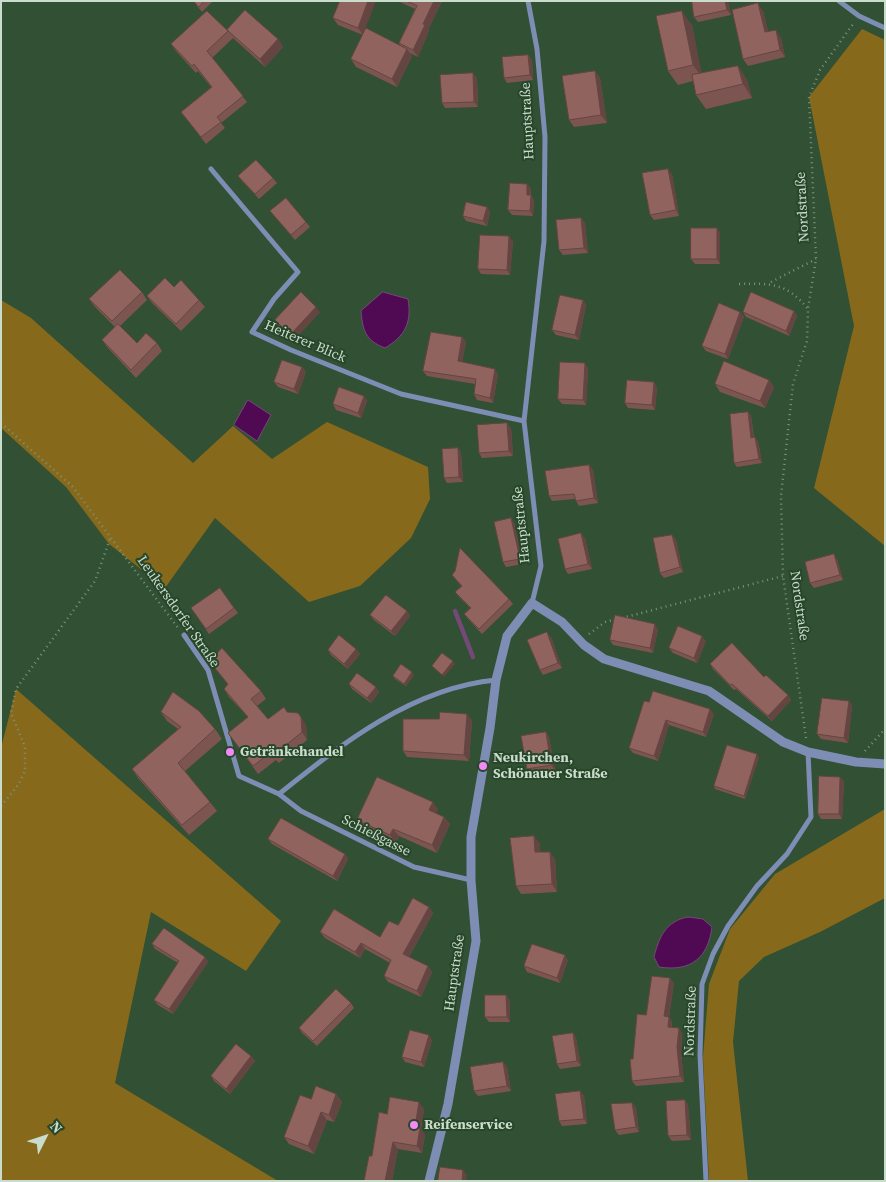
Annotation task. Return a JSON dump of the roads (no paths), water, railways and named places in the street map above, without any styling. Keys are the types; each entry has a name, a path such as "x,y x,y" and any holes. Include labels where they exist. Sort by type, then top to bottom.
{"street":[{"name":"Hauptstraße","path":"429,1181 448,1104 476,941 471,880 471,837 490,728 496,680 507,636 532,603 541,566 524,421 544,241 545,137 537,49 528,1"},
{"path":"839,1 859,16 885,28"},
{"name":"Heiterer Blick","path":"211,169 298,272 274,299 252,332 291,350 401,394 524,421"},
{"path":"532,603 562,622 580,640 604,659 709,691 760,728 784,742 808,752 856,762 885,764"},
{"name":"Leukersdorfer Straße","path":"184,635 208,670 239,776 279,794"},
{"path":"279,794 330,753 387,716 431,695 475,682 496,680"},
{"name":"Nordstraße","path":"706,1181 700,1055 702,984 713,954 728,926 758,886 787,854 811,818 808,752"},
{"name":"Schießgasse","path":"279,794 301,811 414,868 471,880"}],"waterway":[{"path":"455,611 473,657"}],"place":[{"name":"Getränkehandel","path":"230,752"},
{"name":"Neukirchen, Schönauer Straße","path":"483,766"},
{"name":"Reifenservice","path":"414,1125"}]}
